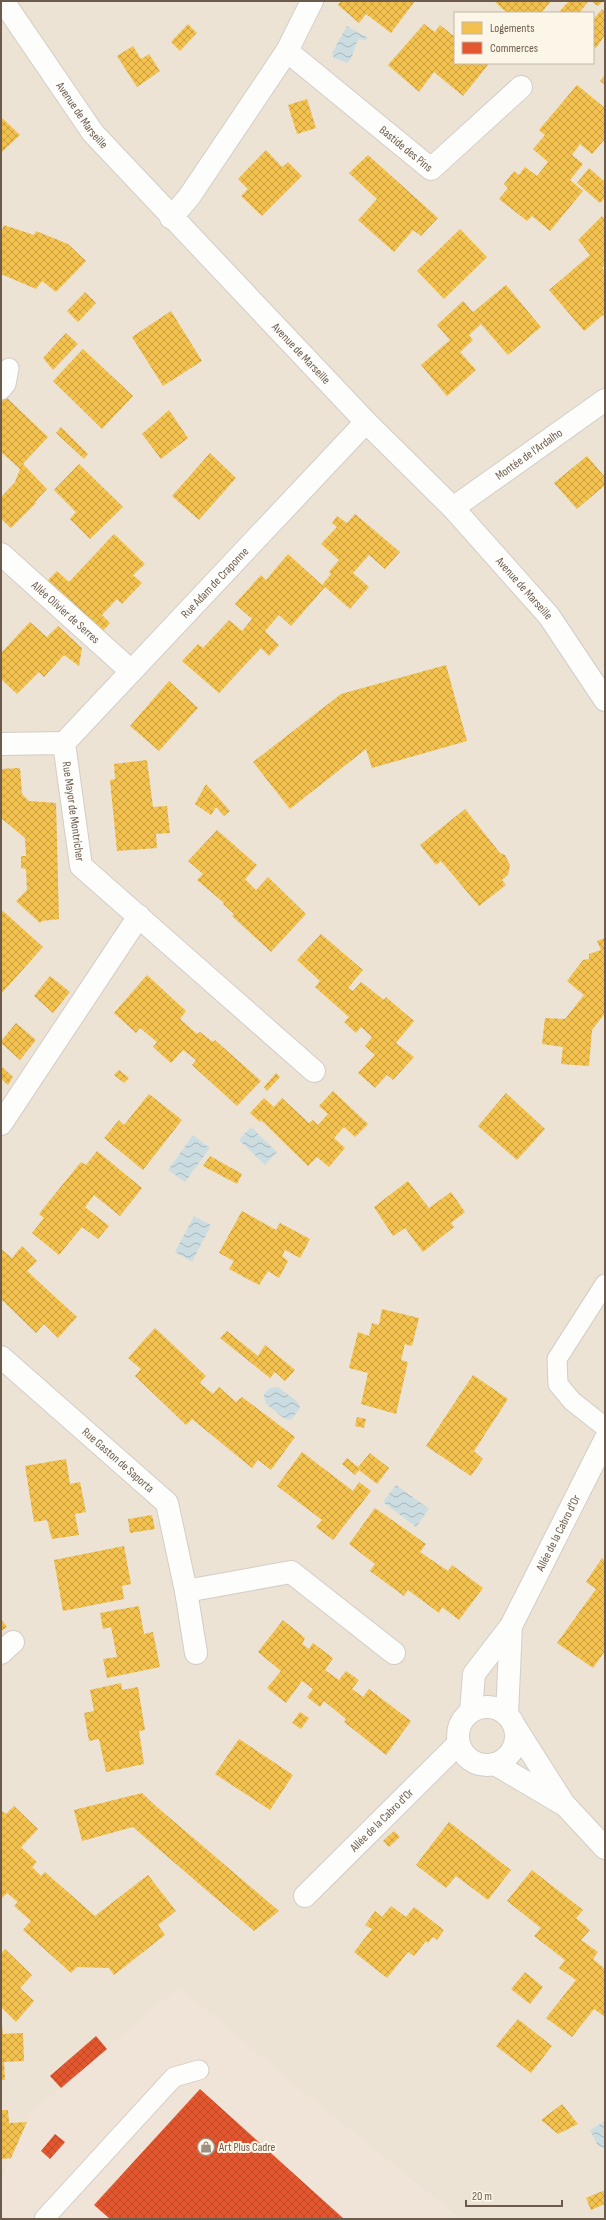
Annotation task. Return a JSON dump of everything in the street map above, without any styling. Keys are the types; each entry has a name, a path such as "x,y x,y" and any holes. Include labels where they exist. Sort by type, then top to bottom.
{"street":[{"path":"171,218 189,197 287,51 312,1"},
{"name":"Avenue de Marseille","path":"3,5 93,133 171,218 366,422 453,508 548,616 605,700"},
{"name":"Bastide des Pins","path":"287,51 431,169 521,87"},
{"name":"Montée de l'Ardalho","path":"453,508 605,400"},
{"name":"Rue Adam de Craponne","path":"64,743 366,422"},
{"name":"Allée Olivier de Serres","path":"1,554 131,671"},
{"path":"1,744 64,743"},
{"name":"Rue Mayor de Montricher","path":"64,743 81,866 314,1071"},
{"path":"1,1124 139,916"},
{"name":"Rue Gaston de Saporta","path":"1,1357 167,1502 186,1591 196,1654"},
{"name":"Allée de la Cabro d'Or","path":"471,1711 474,1674 511,1626 605,1440"},
{"path":"186,1591 292,1572 394,1654"},
{"name":"Allée de la Cabro d'Or","path":"511,1626 511,1721"},
{"path":"564,1804 496,1764 480,1764 466,1757 458,1744 458,1731 462,1720 471,1711 483,1707 496,1708 511,1721 564,1804 605,1848"},
{"path":"496,1764 508,1756 516,1742 511,1721"},
{"name":"Allée de la Cabro d'Or","path":"306,1896 458,1744"}],"lane":[{"path":"1,390 6,384 9,368"},
{"path":"605,1284 558,1359 558,1384 572,1401 605,1427"},
{"path":"44,2219 174,2077 199,2070"}],"shaded area":[{"path":"1,1 605,1 605,2219 460,2219 333,2117 31,2113 1,2182"},
{"path":"179,1987 333,2117 460,2219 1,2219 1,2182 31,2113"}],"water":[{"path":"347,26 368,38 366,40 359,39 350,61 347,63 334,58 332,53"},
{"path":"251,1127 277,1152 265,1165 239,1140"},
{"path":"193,1135 210,1148 185,1182 168,1170"},
{"path":"194,1216 211,1225 192,1262 175,1252"},
{"path":"278,1387 298,1402 300,1408 291,1420 285,1419 265,1403 264,1394 270,1388"},
{"path":"396,1485 429,1509 416,1527 383,1502"},
{"path":"605,2121 605,2148 598,2146 590,2130"}],"building: Logements":[{"path":"341,1 415,1 391,33 366,14 359,23 338,5"},
{"path":"494,1 551,1 542,12 506,12"},
{"path":"569,1 589,1 580,12 559,12"},
{"path":"591,1 603,1 598,6"},
{"path":"602,9 605,12 605,35 596,48 594,47 594,19"},
{"path":"188,24 197,33 180,51 171,42"},
{"path":"424,24 435,32 440,25 454,36 454,64 488,65 463,96 434,72 419,92 388,65"},
{"path":"133,46 141,59 149,54 160,71 137,87 117,56"},
{"path":"605,75 605,85 600,81"},
{"path":"577,85 605,108 605,139 592,154 580,144 572,155 583,164 570,180 583,191 550,231 532,216 527,221 499,199 508,188 504,184 514,171 519,175 525,167 537,176 548,162 533,149 545,135 539,130"},
{"path":"307,99 316,128 297,134 288,105"},
{"path":"1,117 20,135 1,153"},
{"path":"266,150 282,167 288,162 302,176 262,216 241,196 248,189 238,179"},
{"path":"368,155 438,218 421,236 413,230 394,252 358,220 377,199 349,173"},
{"path":"589,168 605,182 605,198 600,203 577,183"},
{"path":"602,216 605,219 605,265 602,268 605,271 605,317 603,315 584,331 549,290 590,255 578,240"},
{"path":"4,225 34,235 36,231 68,244 86,261 56,292 42,281 36,289 1,274 1,233"},
{"path":"460,229 487,257 444,299 417,271"},
{"path":"506,285 541,327 508,355 481,324 469,335 473,340 460,352 476,370 447,396 421,365 450,340 437,325 463,301 473,312"},
{"path":"85,292 96,303 78,322 67,311"},
{"path":"171,311 202,361 163,386 132,337"},
{"path":"66,333 78,344 53,370 43,358"},
{"path":"83,349 133,396 102,429 53,381"},
{"path":"6,397 48,437 23,464 47,489 35,502 36,503 11,528 1,519 1,497 15,482 20,469 1,452 1,402"},
{"path":"169,410 188,438 161,459 142,434"},
{"path":"61,427 88,454 84,459 56,433"},
{"path":"210,453 236,478 199,520 172,496"},
{"path":"587,456 605,477 605,485 577,509 554,483"},
{"path":"79,464 123,507 90,539 70,519 76,512 54,490"},
{"path":"355,514 400,552 385,569 369,555 353,573 369,587 350,609 325,587 291,626 279,615 265,631 279,645 269,656 261,648 219,693 182,661 198,644 203,648 229,620 242,631 252,619 235,604 261,575 266,580 288,554 322,585 331,574 329,572 339,560 321,544 337,527 332,523 337,516 347,523"},
{"path":"114,534 145,564 133,575 142,583 122,604 117,599 102,615 110,623 101,633 47,581 57,571 69,582"},
{"path":"30,622 47,637 58,626 82,648 79,666 64,655 44,677 39,672 17,694 1,679 1,653"},
{"path":"446,665 467,741 372,768 366,749 290,809 253,762 341,694"},
{"path":"169,681 198,708 159,751 130,726"},
{"path":"147,760 153,807 167,806 170,833 156,834 157,848 117,851 110,780 115,779 114,764"},
{"path":"20,768 22,794 29,801 56,803 59,919 42,921 40,923 16,901 27,890 26,869 21,868 21,856 26,856 25,838 1,818 1,769"},
{"path":"206,784 230,811 224,816 216,807 211,815 195,804"},
{"path":"465,809 500,853 505,855 510,865 508,875 502,880 506,885 479,906 441,861 436,865 420,845"},
{"path":"217,830 257,865 245,879 256,890 268,877 306,914 271,952 232,916 234,914 223,904 224,903 197,880 203,874 188,861"},
{"path":"3,911 43,947 1,994 1,912"},
{"path":"321,934 363,970 348,988 353,991 361,982 384,1000 386,997 414,1021 396,1043 414,1057 393,1080 387,1075 375,1088 358,1073 375,1055 365,1046 372,1037 361,1027 356,1033 344,1022 349,1017 315,987 320,981 297,960"},
{"path":"605,938 605,1013 592,1030 589,1066 561,1064 563,1047 542,1044 545,1018 565,1019 584,995 567,981 583,960 589,959 589,954 601,950 597,941"},
{"path":"147,975 186,1011 180,1019 197,1034 200,1032 213,1042 215,1040 261,1081 237,1106 192,1065 196,1060 183,1050 171,1063 153,1047 157,1042 140,1028 136,1033 114,1013"},
{"path":"50,976 70,992 53,1013 34,996"},
{"path":"16,1023 36,1040 20,1060 1,1043"},
{"path":"1,1066 13,1077 8,1085 1,1079"},
{"path":"119,1070 129,1078 124,1083 114,1075"},
{"path":"276,1073 280,1077 267,1091 264,1087"},
{"path":"333,1091 368,1124 355,1137 344,1127 334,1138 345,1148 329,1167 317,1157 308,1166 261,1120 260,1122 250,1113 264,1098 274,1107 282,1098 309,1123 313,1120 318,1125 328,1114 319,1106"},
{"path":"506,1093 545,1129 517,1160 478,1126"},
{"path":"149,1094 182,1120 143,1170 104,1138 119,1120 124,1125"},
{"path":"97,1151 142,1188 120,1216 94,1195 85,1207 109,1226 98,1239 82,1227 59,1255 32,1233 44,1218 39,1214 50,1200 81,1162 86,1165"},
{"path":"210,1156 242,1174 237,1184 203,1166"},
{"path":"408,1181 429,1208 451,1192 465,1212 451,1223 454,1227 423,1252 405,1228 393,1236 374,1207"},
{"path":"242,1211 276,1230 280,1223 310,1239 300,1258 285,1250 282,1256 288,1261 279,1278 268,1271 259,1285 229,1269 234,1261 219,1253"},
{"path":"22,1246 37,1261 27,1271 77,1317 58,1338 44,1324 36,1333 1,1299 1,1249 12,1258"},
{"path":"382,1309 419,1318 412,1346 405,1344 401,1360 408,1362 396,1414 361,1404 368,1373 349,1368 358,1332 369,1336 372,1323 379,1325"},
{"path":"155,1328 206,1376 200,1383 213,1394 219,1387 236,1402 242,1397 295,1437 271,1470 258,1460 252,1468 192,1419 186,1425 135,1376 141,1369 128,1358"},
{"path":"227,1331 258,1356 265,1345 295,1370 285,1381 275,1372 270,1378 220,1338"},
{"path":"473,1375 508,1399 474,1451 483,1459 471,1476 426,1446"},
{"path":"357,1417 366,1419 364,1428 355,1426"},
{"path":"302,1452 353,1491 359,1482 371,1491 333,1540 316,1527 322,1520 277,1486"},
{"path":"370,1453 389,1468 377,1484 359,1470 355,1475 342,1464 347,1458 358,1467"},
{"path":"66,1459 70,1484 80,1482 86,1512 75,1514 79,1535 52,1539 47,1520 34,1522 25,1466"},
{"path":"375,1508 426,1544 420,1552 448,1571 452,1565 483,1588 459,1620 442,1607 439,1613 408,1590 404,1596 370,1571 375,1564 349,1544"},
{"path":"152,1515 155,1529 130,1533 128,1519"},
{"path":"124,1546 131,1584 122,1586 124,1599 63,1611 54,1560"},
{"path":"602,1558 605,1561 605,1651 593,1668 557,1643 596,1589 586,1582"},
{"path":"139,1606 144,1634 153,1632 160,1667 107,1678 103,1659 117,1657 111,1627 103,1629 100,1613"},
{"path":"1,1619 7,1627 1,1631"},
{"path":"283,1620 305,1638 302,1644 309,1649 313,1643 333,1658 325,1670 339,1680 346,1671 359,1680 352,1689 363,1697 369,1689 411,1721 386,1755 344,1722 346,1719 324,1701 320,1707 307,1697 313,1689 302,1681 286,1703 267,1688 281,1671 258,1652"},
{"path":"121,1683 122,1690 138,1687 145,1730 139,1731 144,1764 106,1772 99,1739 89,1741 84,1713 94,1711 90,1690"},
{"path":"300,1712 309,1718 301,1729 292,1723"},
{"path":"239,1739 293,1775 270,1810 215,1774"},
{"path":"142,1793 279,1911 254,1931 133,1827 82,1841 74,1810"},
{"path":"14,1806 38,1829 21,1847 37,1862 32,1867 41,1876 45,1872 95,1916 148,1875 176,1911 158,1925 165,1935 114,1975 109,1968 77,1967 71,1973 23,1930 31,1921 14,1906 18,1902 7,1893 1,1899 1,1810 6,1814"},
{"path":"449,1822 511,1870 488,1900 456,1876 446,1888 416,1865"},
{"path":"394,1831 400,1837 389,1847 383,1841"},
{"path":"532,1870 583,1910 576,1918 590,1930 581,1940 598,1952 593,1959 605,1969 605,2017 594,2009 572,2037 546,2018 576,1980 559,1968 565,1960 534,1936 541,1928 507,1901"},
{"path":"391,1906 406,1917 414,1907 444,1930 437,1940 433,1937 428,1943 426,1941 414,1956 408,1952 387,1978 354,1952 372,1929 365,1925 375,1911 382,1917"},
{"path":"5,1949 32,1975 20,1988 34,2001 16,2022 1,2007 1,1954"},
{"path":"525,1972 543,1987 530,2004 511,1989"},
{"path":"1,2014 3,2034 23,2033 24,2061 4,2062 5,2080 1,2080"},
{"path":"518,2019 552,2046 531,2073 496,2046"},
{"path":"562,2104 578,2124 558,2134 541,2120"},
{"path":"1,2110 8,2110 9,2123 27,2122 11,2158 1,2159"},
{"path":"605,2190 605,2204 591,2210 586,2198"}],"building: Commerces":[{"path":"96,2036 107,2049 61,2088 50,2076"},
{"name":"Art Plus Cadre","path":"200,2089 344,2219 110,2219 94,2205"},
{"path":"55,2134 65,2142 50,2159 41,2151"}],"place":[{"name":"Art Plus Cadre","path":"206,2147"}]}
